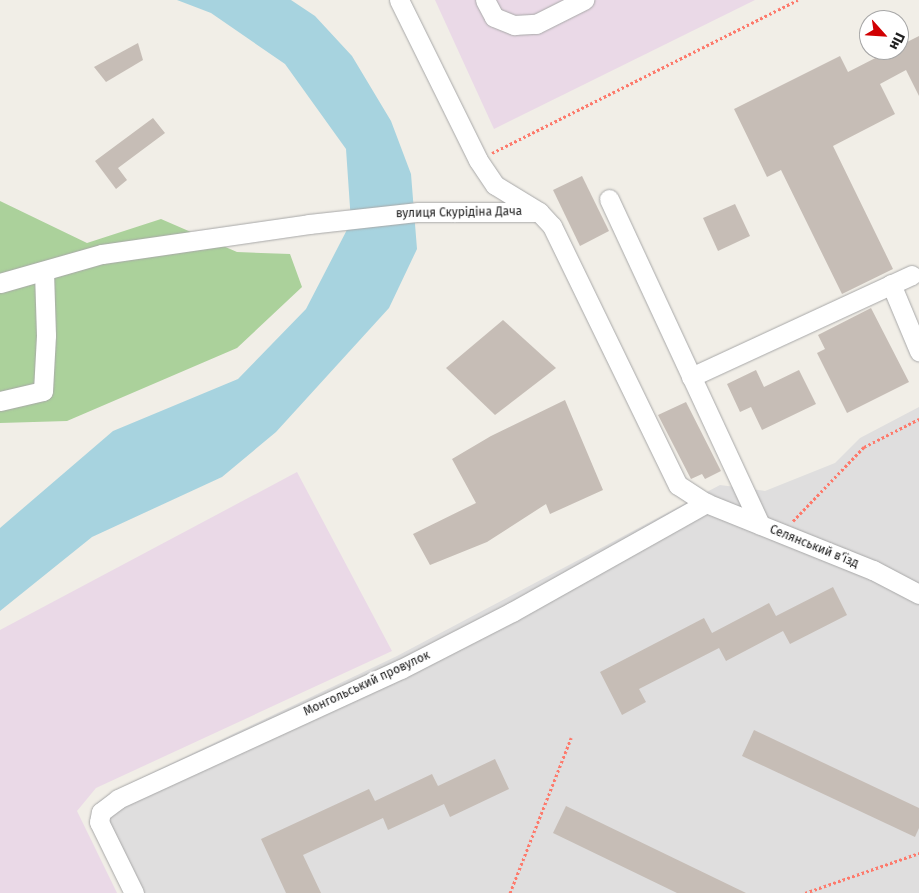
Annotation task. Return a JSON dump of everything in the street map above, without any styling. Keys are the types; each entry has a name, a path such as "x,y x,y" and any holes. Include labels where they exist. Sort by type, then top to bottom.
{"street":[{"path":"399,0 478,160 495,185 539,212"},
{"path":"485,0 494,17 514,25 536,24 584,0"},
{"path":"609,199 760,526"},
{"name":"вулиця Скурідіна Дача","path":"0,283 102,254 309,224 418,212 539,212 552,226 678,485 706,503"},
{"path":"0,401 43,391 46,335 44,271"},
{"path":"691,377 912,274"},
{"path":"891,284 919,351"},
{"name":"Селянський вʼїзд","path":"706,503 873,570 919,594"},
{"name":"Монгольський провулок","path":"134,893 99,822 101,812 118,798 402,669 512,612 706,503"}],"path":[{"path":"478,160 798,0"},
{"path":"781,534 864,447 919,419"},
{"path":"510,893 571,738"},
{"path":"805,893 919,853"}],"shaded area":[{"path":"435,0 755,0 494,129"},
{"path":"919,407 919,893 124,893 90,818 97,803 114,791 397,656 720,485 765,491 835,463 860,438"},
{"path":"297,472 392,651 96,788 77,811 117,893 0,893 0,630"}],"green space":[{"path":"0,201 87,243 161,219 237,252 290,254 302,287 237,348 67,421 0,423"}],"water":[{"path":"177,0 291,0 315,16 352,56 391,121 411,174 417,249 389,308 276,432 222,477 92,537 0,611 0,528 113,431 238,379 306,309 351,222 346,149 285,64 211,13"}],"building":[{"path":"919,36 919,96 906,70 880,84 895,114 833,146 893,269 842,294 781,170 767,177 734,109 840,56 848,72 871,60 909,60 909,41"},
{"path":"138,43 143,60 106,82 94,67"},
{"path":"153,118 165,133 118,168 127,180 116,189 95,161"},
{"path":"582,176 609,231 580,246 553,190"},
{"path":"735,204 750,236 718,251 703,218"},
{"path":"871,308 909,382 847,413 817,353 825,349 818,335"},
{"path":"503,320 556,368 495,415 446,368"},
{"path":"756,370 764,387 799,370 816,404 762,430 751,407 740,412 727,384"},
{"path":"565,400 603,490 550,514 546,504 487,542 430,565 413,534 476,503 452,459 491,436"},
{"path":"686,402 721,471 705,479 702,474 691,479 658,415"},
{"path":"833,587 847,615 790,644 783,631 726,661 719,648 639,689 646,702 622,715 600,672 704,618 712,633 769,603 776,616"},
{"path":"754,730 919,808 919,828 915,837 742,756"},
{"path":"495,759 509,789 450,817 444,804 388,830 383,818 303,855 321,893 286,893 261,839 369,789 375,801 432,774 438,786"},
{"path":"566,806 746,893 677,893 553,833"}]}
